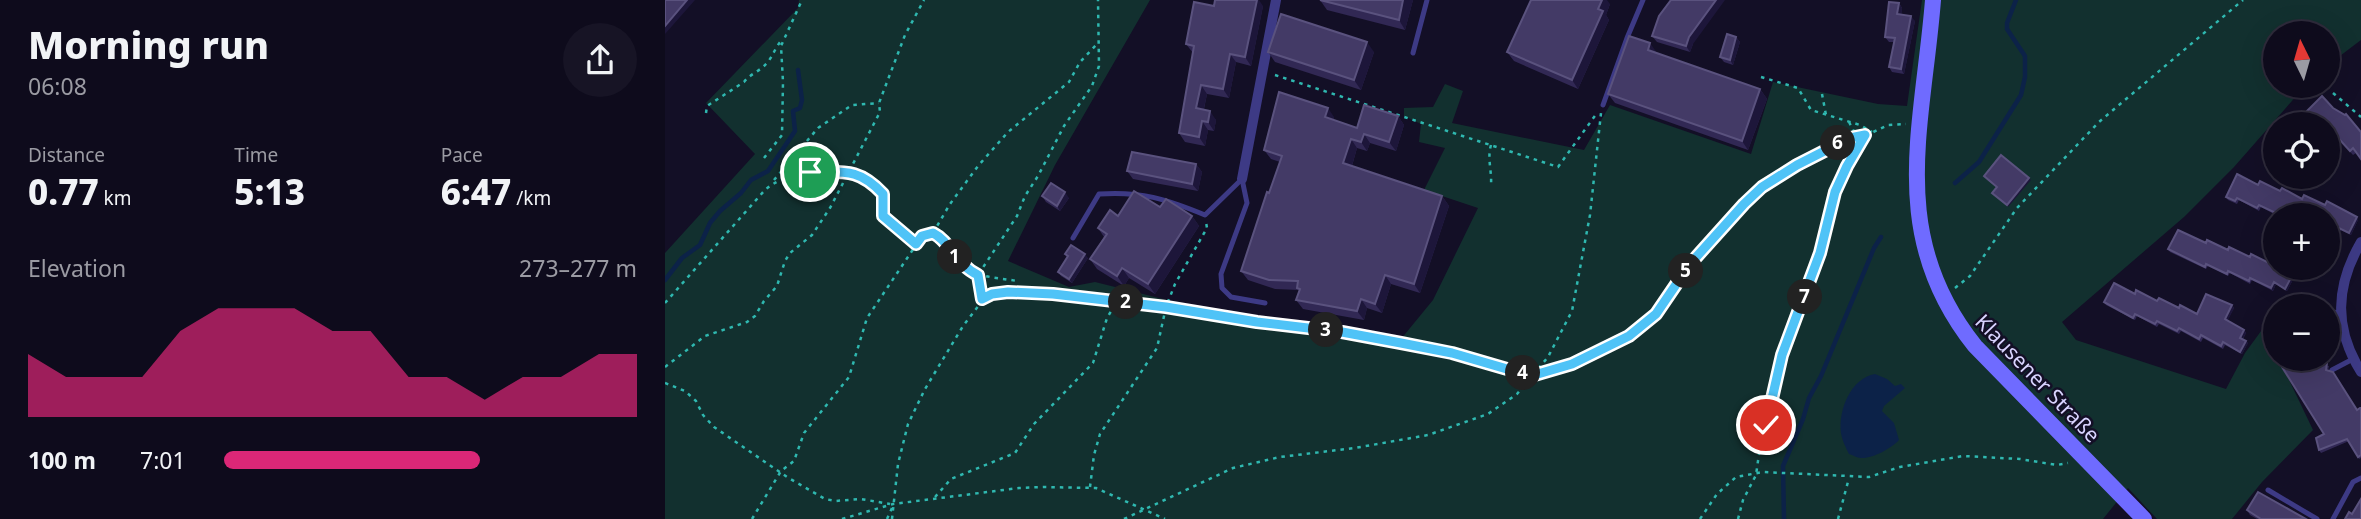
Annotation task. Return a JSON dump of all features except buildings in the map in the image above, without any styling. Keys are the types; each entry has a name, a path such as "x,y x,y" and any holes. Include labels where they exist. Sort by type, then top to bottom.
{"main road":[{"name":"Klausener Straße","path":"1933,0 1916,167 1919,224 1926,257 1943,297 1962,330 1975,346 2144,519"}],"street":[{"path":"1242,179 1276,0"},
{"path":"2361,242 2343,284 2341,312 2345,341 2361,372"}],"lane":[{"path":"1413,53 1427,0"},
{"path":"1603,105 1643,0"},
{"path":"1073,238 1099,194 1129,192 1173,202 1205,215 1242,179"},
{"path":"1242,179 1247,203 1221,274 1222,288 1231,297 1265,303"},
{"path":"2340,366 2353,359"},
{"path":"2333,519 2353,482 2361,478"},
{"path":"2268,491 2317,519"}],"path":[{"path":"764,158 782,135 781,46 802,0"},
{"path":"665,368 705,336 747,322 755,316 777,286 789,253 812,235 850,173 880,112 879,103 905,35 924,0"},
{"path":"982,299 978,275 1017,216 1025,196 1064,126 1092,86 1099,66 1098,0"},
{"path":"1955,289 1970,276 2017,208 2099,122 2243,0"},
{"path":"706,113 707,106 767,63 776,45 784,38"},
{"path":"933,233 978,166 1008,132 1069,82 1080,62 1099,42"},
{"path":"1262,70 1557,167 1603,105"},
{"path":"1761,77 1798,88 1811,110 1867,127 1872,132"},
{"path":"1822,94 1826,116"},
{"path":"2339,98 2361,117"},
{"path":"665,303 818,128 852,105 879,103"},
{"path":"1124,519 1233,468 1415,438 1488,414 1517,394 1548,357 1572,311 1590,215 1603,105"},
{"path":"1849,122 1857,137"},
{"path":"889,519 908,424 925,388 963,326 982,299 992,294 1008,292 1117,301 1342,332 1452,353 1531,376 1572,364 1629,336 1656,314 1690,264 1762,187 1797,165 1850,138 1888,125 1919,124"},
{"path":"1738,519 1743,500 1756,475 1782,355 1820,253 1835,192 1865,135"},
{"path":"1491,145 1488,155 1492,173 1491,185"},
{"path":"772,183 787,176 810,172 850,173 870,180 883,194 883,216 916,244"},
{"path":"1090,487 1100,434 1157,348 1166,307 1175,284 1205,232"},
{"path":"752,519 781,471 794,461 804,433 849,377 867,318 922,236 933,233 941,236 958,261 978,275 1017,281"},
{"path":"934,498 951,479 1015,453 1034,424 1093,363 1107,318 1117,301"},
{"path":"665,383 685,391 696,401 703,415 714,427 825,499 861,499 893,504"},
{"path":"1700,519 1717,494 1736,477 1773,471 1849,478 1869,477 1900,467 1953,457 1983,456 2057,466 2084,456"},
{"path":"1838,519 1849,478"},
{"path":"842,519 893,504 934,498 1019,488 1090,487 1165,519"}],"green space":[{"path":"799,0 1150,0 1055,165 1008,261 1069,287 1095,282 1259,323 1401,339 1433,300 1478,208 1424,190 1445,148 1419,142 1421,124 1404,116 1404,108 1433,107 1445,84 1463,91 1452,123 1584,150 1610,105 1751,154 1773,82 1878,104 1907,106 1922,0 2361,0 2361,40 2340,56 2340,21 2263,21 2263,98 2294,98 2282,112 2263,112 2263,134 2234,167 2184,217 2062,322 2076,340 2226,389 2245,353 2263,328 2263,371 2285,371 2313,430 2262,482 2232,519 2157,519 2128,488 2103,519 665,519 665,253 755,154 706,103 798,8"}],"water":[{"path":"1875,374 1895,386 1901,384 1905,388 1884,406 1882,411 1894,423 1899,440 1871,457 1859,458 1849,454 1844,444 1841,433 1842,415 1853,388"}],"waterway":[{"path":"1955,183 1979,162 2021,95 2025,77 2025,56 2007,29 2016,0"},
{"path":"665,280 682,258 700,245 710,223 720,211 741,193 751,180 768,171 795,131 793,111 800,108 802,100 798,70"},
{"path":"1784,519 1783,466 1809,398 1881,237"}],"route":[{"path":"810,172 850,173 870,180 883,194 883,216 892,226 916,244 922,236 933,233 941,236 958,261 978,275 982,299 992,294 1008,292 1053,294 1166,307 1401,343 1452,353 1531,376 1563,368 1629,336 1656,314 1690,264 1762,187 1797,165 1850,138 1865,135 1835,192 1820,253 1782,355 1766,425"}]}
